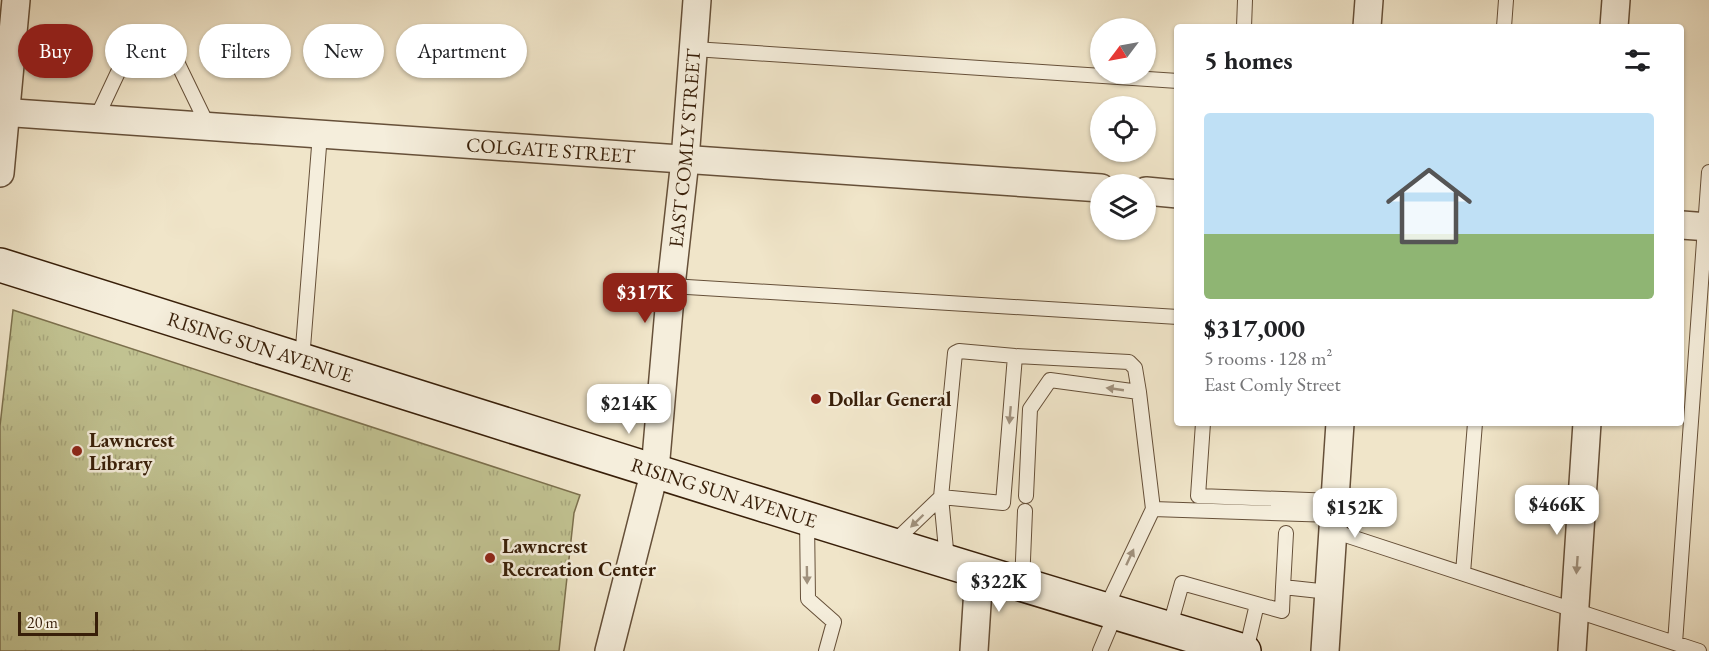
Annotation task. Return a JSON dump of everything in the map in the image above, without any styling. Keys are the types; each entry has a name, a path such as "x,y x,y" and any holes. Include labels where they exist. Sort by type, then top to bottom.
{"main road":[{"name":"RISING SUN AVENUE","path":"0,265 807,517 979,573 1245,651"}],"street":[{"path":"0,173 3,112 16,0"},
{"name":"EAST COMLY STREET","path":"609,651 655,470 671,286 686,160 697,0"},
{"path":"1368,24 1369,0"},
{"path":"1614,24 1616,0"},
{"name":"COLGATE STREET","path":"3,112 1090,187"},
{"path":"1156,192 1174,194"},
{"path":"1325,651 1340,426"},
{"path":"1572,651 1587,426"},
{"path":"974,651 979,573"}],"lane":[{"path":"1244,24 1245,0"},
{"path":"1504,24 1506,0"},
{"path":"96,118 128,51 148,46 178,64 208,126"},
{"path":"694,49 1174,81"},
{"path":"302,360 321,134"},
{"path":"1675,643 1698,226 1709,172"},
{"path":"671,286 1174,317"},
{"path":"947,562 941,497 955,353 959,351 1129,362 1135,368 1139,392 1153,508 1110,611 1100,651"},
{"path":"892,544 941,497 1003,503 1015,356"},
{"path":"1026,496 1030,409 1050,380 1139,392"},
{"path":"1203,426 1198,496 1334,516 1464,573 1699,651"},
{"path":"1464,573 1475,426"},
{"path":"1153,508 1334,516"},
{"path":"1022,585 1025,511"},
{"path":"807,517 808,599 834,622 826,651"},
{"path":"1169,629 1182,583 1282,611 1286,533"},
{"path":"1283,587 1329,592"},
{"path":"1245,651 1257,604"}],"green space":[{"path":"13,310 580,495 574,513 559,651 0,651 0,426"}],"place":[{"name":"Dollar General","path":"816,399"},
{"name":"Lawncrest Library","path":"77,451"},
{"name":"Lawncrest Recreation Center","path":"490,558"}]}
